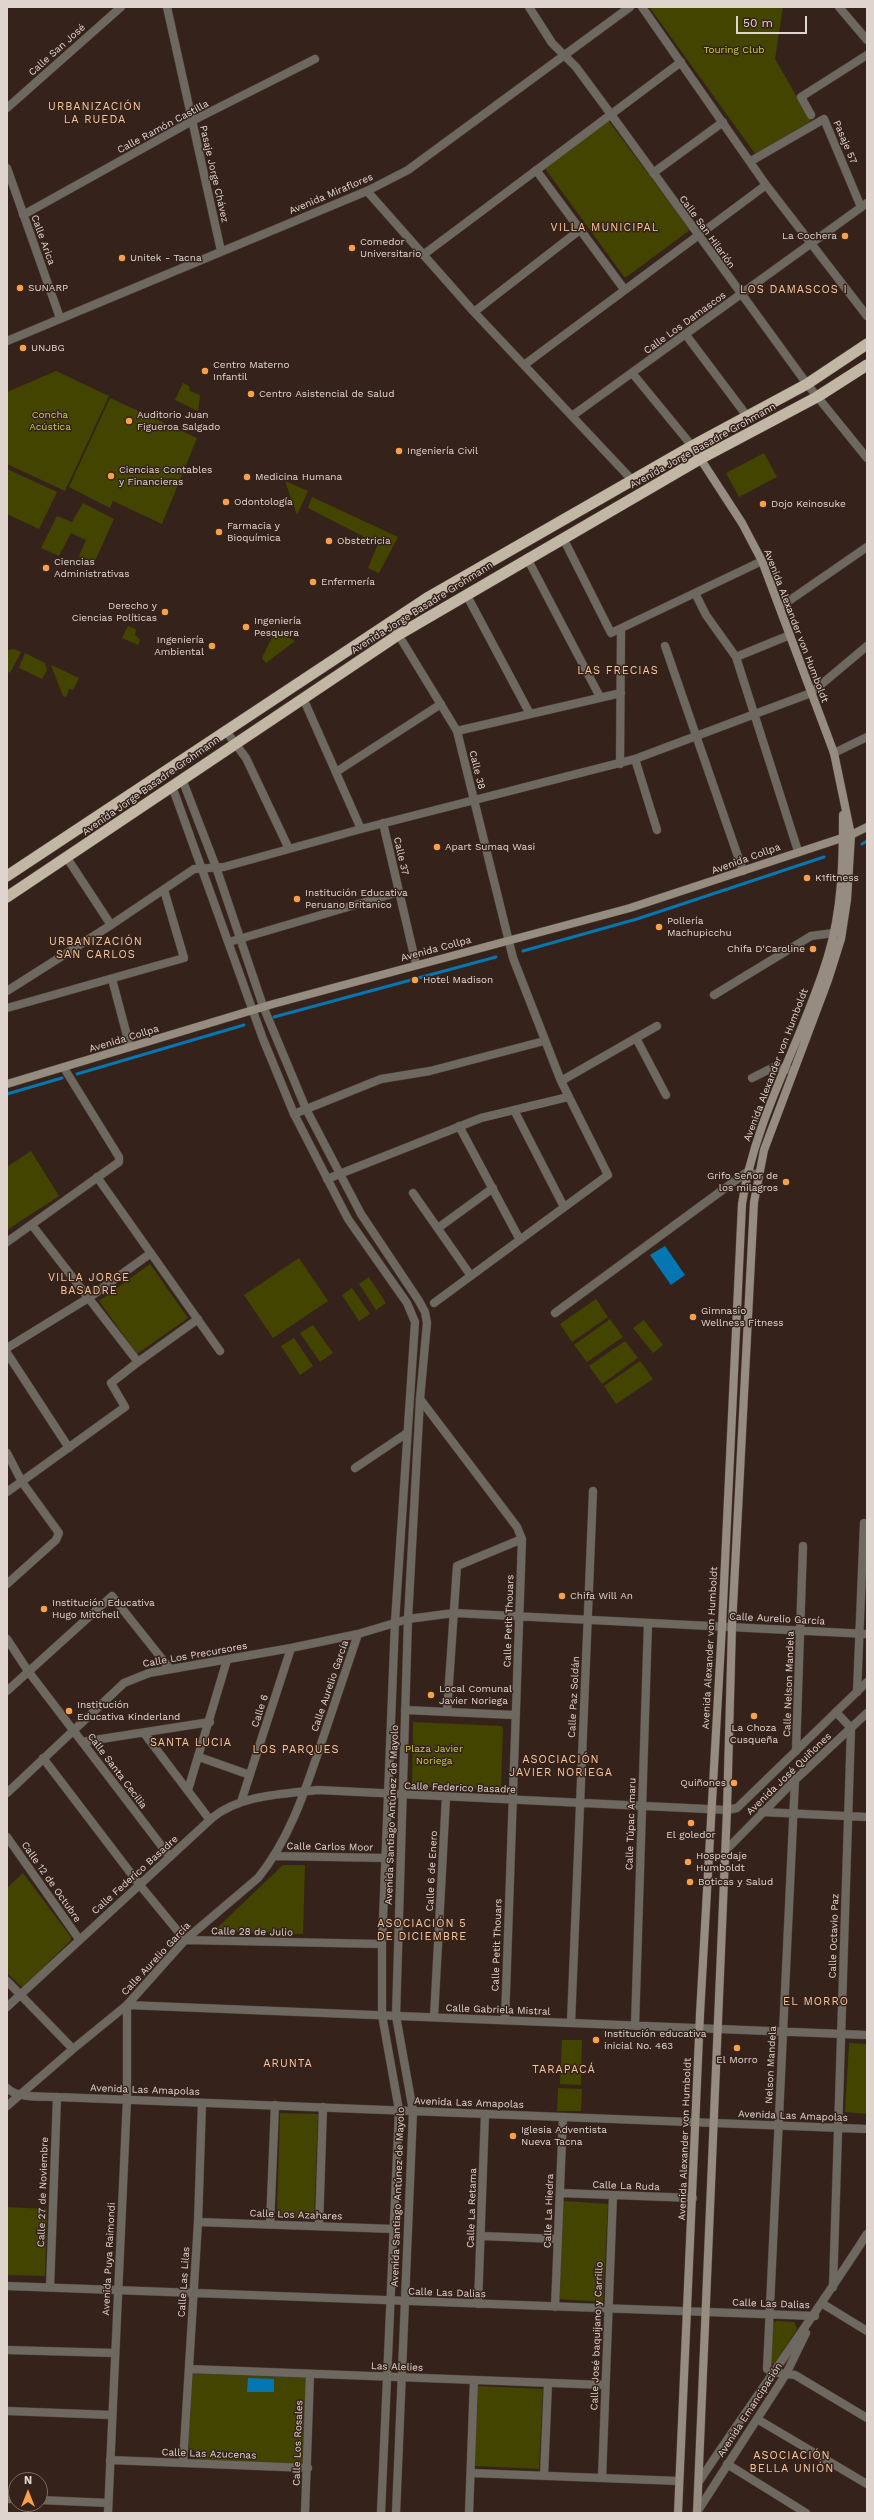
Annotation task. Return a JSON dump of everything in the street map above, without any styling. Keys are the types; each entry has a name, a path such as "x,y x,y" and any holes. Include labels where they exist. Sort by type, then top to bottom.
{"highway":[{"name":"Avenida Jorge Basadre Grohmann","path":"7,876 88,825 225,730 390,621 457,580 692,446 806,384 867,344"},
{"name":"Avenida Jorge Basadre Grohmann","path":"7,897 398,635 527,558 700,459 817,397 867,365"}],"main road":[{"name":"Avenida Alexander von Humboldt","path":"692,446 742,523 762,561 834,754 843,800 847,836 847,900 838,932 828,980 769,1136 759,1175 754,1209 732,1626 728,1810 717,2029 698,2512"},
{"name":"Avenida Collpa","path":"7,1084 64,1068 263,1006 630,908 847,836 867,826"},
{"name":"Avenida Alexander von Humboldt","path":"678,2513 693,2198 699,2028 710,1808 722,1626 742,1210 747,1172 784,1068 838,932"},
{"path":"733,1392 744,1392"}],"street":[{"name":"Calle San José","path":"7,108 121,7"},
{"name":"Pasaje Jorge Chávez","path":"167,7 221,251"},
{"name":"Calle San Hilarión","path":"529,7 552,42 564,54 610,113 806,384 867,458"},
{"name":"Avenida Miraflores","path":"7,341 367,191 408,170 630,7"},
{"path":"642,7 751,161 766,185 867,316"},
{"path":"841,8 867,40"},
{"path":"811,115 801,97 867,55"},
{"name":"Calle Ramón Castilla","path":"23,215 192,121 315,59"},
{"path":"423,255 610,113 681,62"},
{"name":"Pasaje 57","path":"751,161 824,119 864,205"},
{"path":"653,173 723,122"},
{"name":"Calle Arica","path":"7,168 60,318"},
{"path":"536,170 624,289"},
{"path":"524,365 624,289 766,185"},
{"path":"367,191 474,312 633,481"},
{"name":"Calle Los Damascos","path":"572,416 633,374 811,242 864,205"},
{"path":"474,312 581,229"},
{"path":"686,335 747,416"},
{"name":"Avenida Alexander von Humboldt","path":"633,374 692,446"},
{"path":"563,538 611,633 621,630 762,561"},
{"path":"780,607 867,547"},
{"path":"527,558 600,698"},
{"path":"695,593 706,615 736,657 798,851"},
{"path":"466,594 530,714"},
{"name":"Calle 38","path":"390,621 457,731 516,970 568,1097 608,1175 564,1207"},
{"path":"620,764 621,630"},
{"path":"736,657 790,635"},
{"path":"665,646 743,871"},
{"path":"7,991 112,925 194,869 202,867 224,867 474,799 620,764 811,693 867,646"},
{"path":"457,731 621,693"},
{"path":"303,698 361,829"},
{"path":"336,772 441,704"},
{"path":"225,730 246,758 289,849"},
{"path":"834,754 867,737"},
{"path":"635,759 657,830"},
{"name":"Avenida Santiago Antúnez de Mayolo","path":"182,779 216,868 263,1006 306,1109 338,1174 361,1214 425,1312 427,1323 420,1399 408,1619 396,2016 413,2111 396,2513"},
{"name":"Avenida Santiago Antúnez de Mayolo","path":"172,786 253,1010 294,1114 348,1218 413,1314 415,1330 394,1622 382,1944 382,2015 399,2110 381,2513"},
{"name":"Calle 37","path":"383,823 416,964"},
{"path":"67,858 112,925"},
{"path":"7,1008 184,958 164,890"},
{"path":"229,942 399,892"},
{"path":"714,995 811,936 838,932"},
{"path":"112,979 130,1047"},
{"path":"561,1081 657,1026"},
{"path":"636,1038 666,1095"},
{"path":"294,1114 381,1079 430,1071 544,1041"},
{"path":"752,1078 774,1067 784,1068 793,1072"},
{"path":"7,1242 117,1164 120,1157 64,1068"},
{"path":"327,1179 459,1126 514,1110 568,1097"},
{"path":"434,1303 564,1207 514,1110"},
{"path":"459,1126 520,1240"},
{"path":"555,1313 747,1172 759,1175"},
{"path":"97,1177 220,1350"},
{"path":"438,1228 493,1188"},
{"path":"413,1192 471,1276"},
{"path":"32,1225 90,1297 138,1362"},
{"path":"7,1348 36,1332 90,1297 151,1253"},
{"path":"7,1492 126,1407 111,1384 138,1362 198,1320"},
{"path":"7,1353 69,1448"},
{"path":"420,1399 517,1528 522,1539 457,1566 447,1712"},
{"path":"355,1468 419,1426"},
{"path":"7,1453 22,1482 59,1533 56,1540 7,1584"},
{"name":"Calle Paz Soldán","path":"571,2023 593,1491"},
{"path":"857,1692 863,1634 864,1523"},
{"name":"Calle Petit Thouars","path":"505,2020 514,1715 520,1616 522,1539"},
{"name":"Calle Nelson Mandela","path":"796,1751 803,1546"},
{"path":"7,1691 112,1596 170,1669"},
{"name":"Calle Aurelio García","path":"7,2106 22,2095 72,2048 128,2005 185,1940 258,1878 274,1856 305,1792 358,1634 394,1622 454,1613 587,1618 648,1623 800,1629 863,1634"},
{"name":"Calle Túpac Amaru","path":"635,2026 648,1623"},
{"name":"Calle Los Precursores","path":"7,1793 42,1758 124,1683 139,1676 358,1634"},
{"name":"Calle Santa Cecilia","path":"7,1639 28,1671 170,1857"},
{"name":"Calle 6","path":"241,1802 291,1648"},
{"path":"188,1790 228,1660"},
{"name":"Avenida José Quiñones","path":"728,1810 737,1808 867,1682"},
{"path":"405,1710 514,1715"},
{"path":"836,1712 851,1728"},
{"name":"Avenida José Quiñones","path":"726,1850 762,1812 867,1713"},
{"path":"82,1742 210,1722"},
{"name":"Calle Octavio Paz","path":"833,2287 851,1728"},
{"path":"144,1733 210,1820"},
{"path":"199,1757 250,1775"},
{"path":"42,1758 139,1884 185,1940"},
{"name":"Nelson Mandela","path":"772,2372 767,2368 769,2314 795,1780"},
{"name":"Calle Federico Basadre","path":"7,2007 79,1939 210,1820 222,1810 241,1802 286,1793 318,1790 388,1795 710,1808 728,1810"},
{"name":"Calle 6 de Enero","path":"434,2018 446,1797"},
{"path":"762,1812 867,1817"},
{"name":"Calle 12 de Octubre","path":"7,1837 79,1939"},
{"name":"Calle Carlos Moor","path":"274,1856 386,1858"},
{"name":"Calle 28 de Julio","path":"185,1940 382,1944"},
{"path":"7,1981 72,2048"},
{"name":"Calle Gabriela Mistral","path":"128,2005 867,2035"},
{"name":"Avenida Puya Raimondi","path":"108,2513 127,2099 128,2005"},
{"path":"7,2088 11,2092 22,2095"},
{"name":"Avenida Las Amapolas","path":"22,2095 867,2129"},
{"name":"Calle 27 de Noviembre","path":"50,2288 57,2097"},
{"name":"Calle Las Lilas","path":"182,2463 198,2222 202,2103"},
{"path":"270,2224 275,2104"},
{"path":"319,2226 323,2107"},
{"name":"Calle La Retama","path":"478,2304 486,2114"},
{"name":"Calle La Hiedra","path":"555,2306 563,2117"},
{"name":"Calle La Ruda","path":"560,2193 693,2198"},
{"name":"Calle José baquijano y Carrillo","path":"602,2478 613,2195"},
{"name":"Calle Los Azahares","path":"198,2222 394,2229"},
{"name":"Avenida Emancipación","path":"700,2480 772,2372 815,2316 833,2287 865,2243 867,2234"},
{"path":"481,2236 558,2239"},
{"name":"Calle Las Dalias","path":"7,2286 815,2316"},
{"path":"823,2304 867,2331"},
{"name":"Avenida Emancipación","path":"698,2512 786,2374 815,2316"},
{"path":"7,2350 115,2353"},
{"name":"Las Alelies","path":"189,2369 605,2385"},
{"path":"772,2372 795,2375 867,2418"},
{"name":"Calle Los Rosales","path":"305,2513 308,2468 310,2374"},
{"path":"469,2513 474,2380"},
{"path":"544,2476 548,2383"},
{"path":"7,2411 112,2415"},
{"path":"757,2419 867,2484"},
{"name":"Calle Las Azucenas","path":"110,2460 308,2468"},
{"path":"728,2464 806,2513"},
{"path":"470,2473 679,2481"},
{"path":"48,2500 108,2503"}],"green space":[{"name":"Touring Club","path":"783,7 775,59 811,121 756,155 650,8"},
{"path":"608,120 690,230 625,278 544,167"},
{"name":"Concha Acústica","path":"56,371 109,396 65,491 7,464 7,392"},
{"path":"183,383 189,386 190,391 200,395 198,411 175,400"},
{"path":"110,398 197,438 162,524 113,501 110,508 69,487"},
{"path":"764,453 777,477 739,497 726,473"},
{"path":"7,469 57,492 39,529 7,514"},
{"path":"285,481 308,491 297,515"},
{"path":"312,497 398,537 379,573 368,568 378,544 308,508"},
{"path":"83,503 114,519 94,563 79,556 86,540 71,533 59,556 41,548 57,516 72,522"},
{"path":"128,626 136,629 135,635 140,640 138,645 122,638"},
{"path":"275,631 295,641 266,663 262,658"},
{"path":"14,649 21,652 10,673 7,671 7,650"},
{"path":"25,653 45,663 47,670 42,679 19,668"},
{"path":"51,665 79,678 73,690 69,689 66,697 63,696"},
{"path":"31,1151 59,1196 7,1230 7,1167"},
{"path":"299,1258 328,1301 273,1338 244,1295"},
{"path":"150,1264 188,1318 137,1354 99,1301"},
{"path":"369,1277 386,1303 376,1310 359,1284"},
{"path":"352,1288 370,1314 359,1321 342,1295"},
{"path":"596,1299 608,1317 572,1342 560,1324"},
{"path":"610,1319 623,1337 587,1362 574,1345"},
{"path":"644,1320 663,1345 653,1353 633,1328"},
{"path":"313,1325 333,1353 320,1362 300,1333"},
{"path":"294,1338 313,1366 300,1375 281,1346"},
{"path":"625,1341 638,1358 602,1384 589,1366"},
{"path":"640,1361 653,1379 616,1404 604,1386"},
{"name":"Plaza Javier Noriega","path":"413,1722 501,1726 503,1728 501,1787 499,1790 412,1786"},
{"path":"283,1865 305,1865 303,1934 217,1931 217,1928"},
{"path":"23,1873 71,1937 71,1940 23,1988 7,1973 7,1888"},
{"path":"562,2040 582,2040 581,2085 560,2084"},
{"path":"849,2043 867,2044 867,2114 845,2112"},
{"path":"558,2088 582,2089 581,2111 557,2111"},
{"path":"280,2113 318,2114 314,2219 280,2217 277,2213"},
{"path":"565,2201 608,2204 603,2302 559,2299 562,2203"},
{"path":"7,2207 47,2209 45,2276 7,2275"},
{"path":"776,2321 794,2322 797,2329 774,2364 770,2363 772,2325"},
{"path":"191,2373 307,2378 303,2464 197,2460 198,2455 194,2450 188,2450"},
{"path":"478,2386 543,2389 539,2469 474,2466"}],"water":[{"path":"665,1246 685,1275 671,1285 650,1255"},
{"path":"248,2378 274,2379 274,2392 247,2392"}],"waterway":[{"path":"862,844 867,841"},
{"path":"523,951 637,919 824,857"},
{"path":"274,1017 496,957"},
{"path":"77,1074 244,1025"},
{"path":"7,1094 62,1078"}],"place":[{"name":"La Cochera","path":"845,236"},
{"name":"Comedor Universitario","path":"352,248"},
{"name":"Unitek - Tacna","path":"122,258"},
{"name":"SUNARP","path":"20,288"},
{"name":"UNJBG","path":"23,348"},
{"name":"Centro Materno Infantil","path":"205,371"},
{"name":"Centro Asistencial de Salud","path":"251,394"},
{"name":"Auditorio Juan Figueroa Salgado","path":"129,421"},
{"name":"Ingeniería Civil","path":"399,451"},
{"name":"Ciencias Contables y Financieras","path":"111,476"},
{"name":"Medicina Humana","path":"247,477"},
{"name":"Odontología","path":"226,502"},
{"name":"Dojo Keinosuke","path":"763,504"},
{"name":"Farmacia y Bioquímica","path":"219,532"},
{"name":"Obstetricia","path":"329,541"},
{"name":"Ciencias Administrativas","path":"46,568"},
{"name":"Enfermería","path":"313,582"},
{"name":"Derecho y Ciencias Políticas","path":"165,612"},
{"name":"Ingeniería Pesquera","path":"246,627"},
{"name":"Ingeniería Ambiental","path":"212,646"},
{"name":"Apart Sumaq Wasi","path":"437,847"},
{"name":"K1fitness","path":"807,878"},
{"name":"Institución Educativa Peruano Britanico","path":"297,899"},
{"name":"Pollería Machupicchu","path":"659,927"},
{"name":"Chifa D'Caroline","path":"813,949"},
{"name":"Hotel Madison","path":"415,980"},
{"name":"Grifo Señor de los milagros","path":"786,1182"},
{"name":"Gimnasio Wellness Fitness","path":"693,1317"},
{"name":"Chifa Will An","path":"562,1596"},
{"name":"Institución Educativa Hugo Mitchell","path":"44,1609"},
{"name":"Local Comunal Javier Noriega","path":"431,1695"},
{"name":"Institución Educativa Kinderland","path":"69,1711"},
{"name":"La Choza Cusqueña","path":"754,1716"},
{"name":"Quiñones","path":"734,1783"},
{"name":"El goledor","path":"691,1823"},
{"name":"Hospedaje Humboldt","path":"688,1862"},
{"name":"Boticas y Salud","path":"690,1882"},
{"name":"Institución educativa inicial No. 463","path":"596,2040"},
{"name":"El Morro","path":"737,2048"},
{"name":"Iglesia Adventista Nueva Tacna","path":"513,2136"}],"district":[{"name":"URBANIZACIÓN LA RUEDA","path":"95,113"},
{"name":"VILLA MUNICIPAL","path":"605,228"},
{"name":"LOS DAMASCOS I","path":"794,290"},
{"name":"LAS FRECIAS","path":"618,671"},
{"name":"URBANIZACIÓN SAN CARLOS","path":"96,948"},
{"name":"VILLA JORGE BASADRE","path":"89,1284"},
{"name":"SANTA LUCIA","path":"191,1743"},
{"name":"LOS PARQUES","path":"296,1750"},
{"name":"ASOCIACIÓN JAVIER NORIEGA","path":"561,1766"},
{"name":"ASOCIACIÓN 5 DE DICIEMBRE","path":"422,1930"},
{"name":"EL MORRO","path":"816,2002"},
{"name":"ARUNTA","path":"288,2064"},
{"name":"TARAPACÁ","path":"564,2070"},
{"name":"ASOCIACIÓN BELLA UNIÓN","path":"792,2462"}]}
